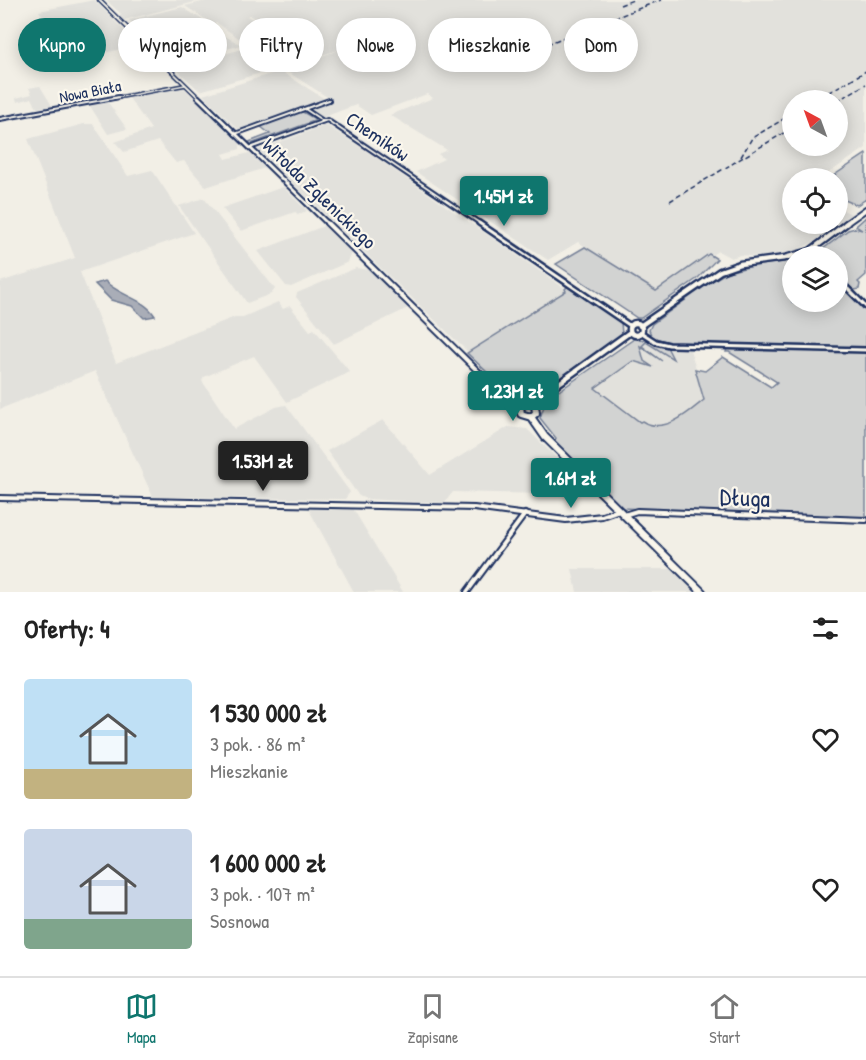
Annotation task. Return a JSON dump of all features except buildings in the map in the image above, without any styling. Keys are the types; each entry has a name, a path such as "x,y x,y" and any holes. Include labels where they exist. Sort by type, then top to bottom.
{"main road":[{"path":"816,246 866,209"},
{"path":"630,332 629,326 640,326 720,271 782,256"},
{"path":"535,405 550,389 630,332 642,333 644,330 640,326"},
{"path":"535,405 525,403 520,406 521,414 531,417 545,437 702,592"},
{"path":"531,417 537,413 535,405"}],"street":[{"name":"Witolda Zglenickiego","path":"99,0 508,400 520,406"},
{"name":"Nowa Biała","path":"0,119 185,85"},
{"path":"235,134 329,100"},
{"path":"305,109 323,121"},
{"name":"Chemików","path":"250,148 327,120 629,326"},
{"path":"848,289 866,307"},
{"path":"642,333 662,344 866,350"},
{"name":"Długa","path":"0,498 474,508 525,514 552,521 597,518 637,511 866,520"},
{"path":"467,592 525,514"}],"shaded area":[{"path":"94,0 118,25 118,50 106,53 106,18 44,18 39,11"},
{"path":"106,0 203,0 132,18 122,18 119,15 121,14"},
{"path":"210,0 866,0 866,148 836,168 782,168 782,234 824,234 813,242 805,246 782,246 782,253 761,257 740,255 731,258 718,251 656,291 578,242 548,260 416,172 444,159 438,154 447,150 390,115 433,98 427,94 371,115 356,105 321,118 308,109 332,100 288,72 324,72 324,55 336,51 336,72 416,72 416,18 336,18 336,51 324,54 324,18 254,18 249,15 247,16 250,18 239,18 239,38 227,30 227,18 204,18 185,6"},
{"path":"182,7 199,18 137,18"},
{"path":"227,37 239,44 227,49"},
{"path":"239,50 239,72 264,72 200,91 179,72 227,72 227,53"},
{"path":"282,72 325,99 239,130 203,95"},
{"path":"40,86 54,109 37,108 32,98 17,102 16,98 32,94 29,88"},
{"path":"183,87 240,143 240,149 223,154 226,159 249,153 265,168 206,187 184,161 176,163 158,141 124,152 115,142 151,129 129,98"},
{"path":"107,101 127,129 108,134 90,106"},
{"path":"301,111 317,120 251,144 249,142 270,134 260,126"},
{"path":"84,124 93,124 128,176 152,170 194,233 80,272 116,363 278,302 283,309 290,306 310,331 314,329 350,372 287,402 254,356 204,377 202,381 234,429 276,407 286,405 350,492 345,499 153,497 95,371 0,409 0,282 75,258 28,139"},
{"path":"326,125 567,290 468,352 258,150"},
{"path":"866,154 866,199 857,205 848,201 848,168 845,168"},
{"path":"283,187 307,211 298,214 295,212 241,231 222,208"},
{"path":"204,198 275,289 271,294 247,303 179,206"},
{"path":"866,217 866,275 858,282 859,289 854,290 848,285 848,246 827,246 843,234 848,234 848,230 855,228 862,230 856,226"},
{"path":"324,226 352,253 348,262 291,287 286,286 258,251"},
{"path":"585,247 656,291 709,254 717,259 698,278 641,318 637,318 556,264"},
{"path":"782,262 782,312 848,312 848,290 866,309 866,349 672,343 652,337 649,330 652,324 709,283 727,272"},
{"path":"356,268 370,270 408,308 334,344 296,297 297,293"},
{"path":"105,281 145,305 155,316 144,318 132,306 111,300 95,284"},
{"path":"568,286 621,322 622,335 536,396 539,392 525,397 511,395 467,353 566,291"},
{"path":"634,339 646,340 667,347 673,359 646,342 642,346 662,361 640,346 644,361 653,367 633,361 595,388 640,422 650,425 675,421 704,400 695,369 705,371 723,357 771,387 777,382 726,352 727,348 866,351 866,518 621,508 554,442 556,438 540,418 545,403 556,393"},
{"path":"646,340 659,349 690,350 706,398 678,423 632,429 574,383"},
{"path":"383,420 430,475 508,427 527,429 562,463 544,475 546,494 453,492 444,503 366,499 359,496 327,451"},
{"path":"352,507 403,592 354,592 308,508"},
{"path":"572,569 673,569 696,592 577,592"}],"railway":[{"path":"620,5 633,0"},
{"path":"552,42 661,0"},
{"path":"833,90 866,71"},
{"path":"848,95 866,84"},
{"path":"741,157 752,138 782,120"},
{"path":"670,201 782,134"}]}
